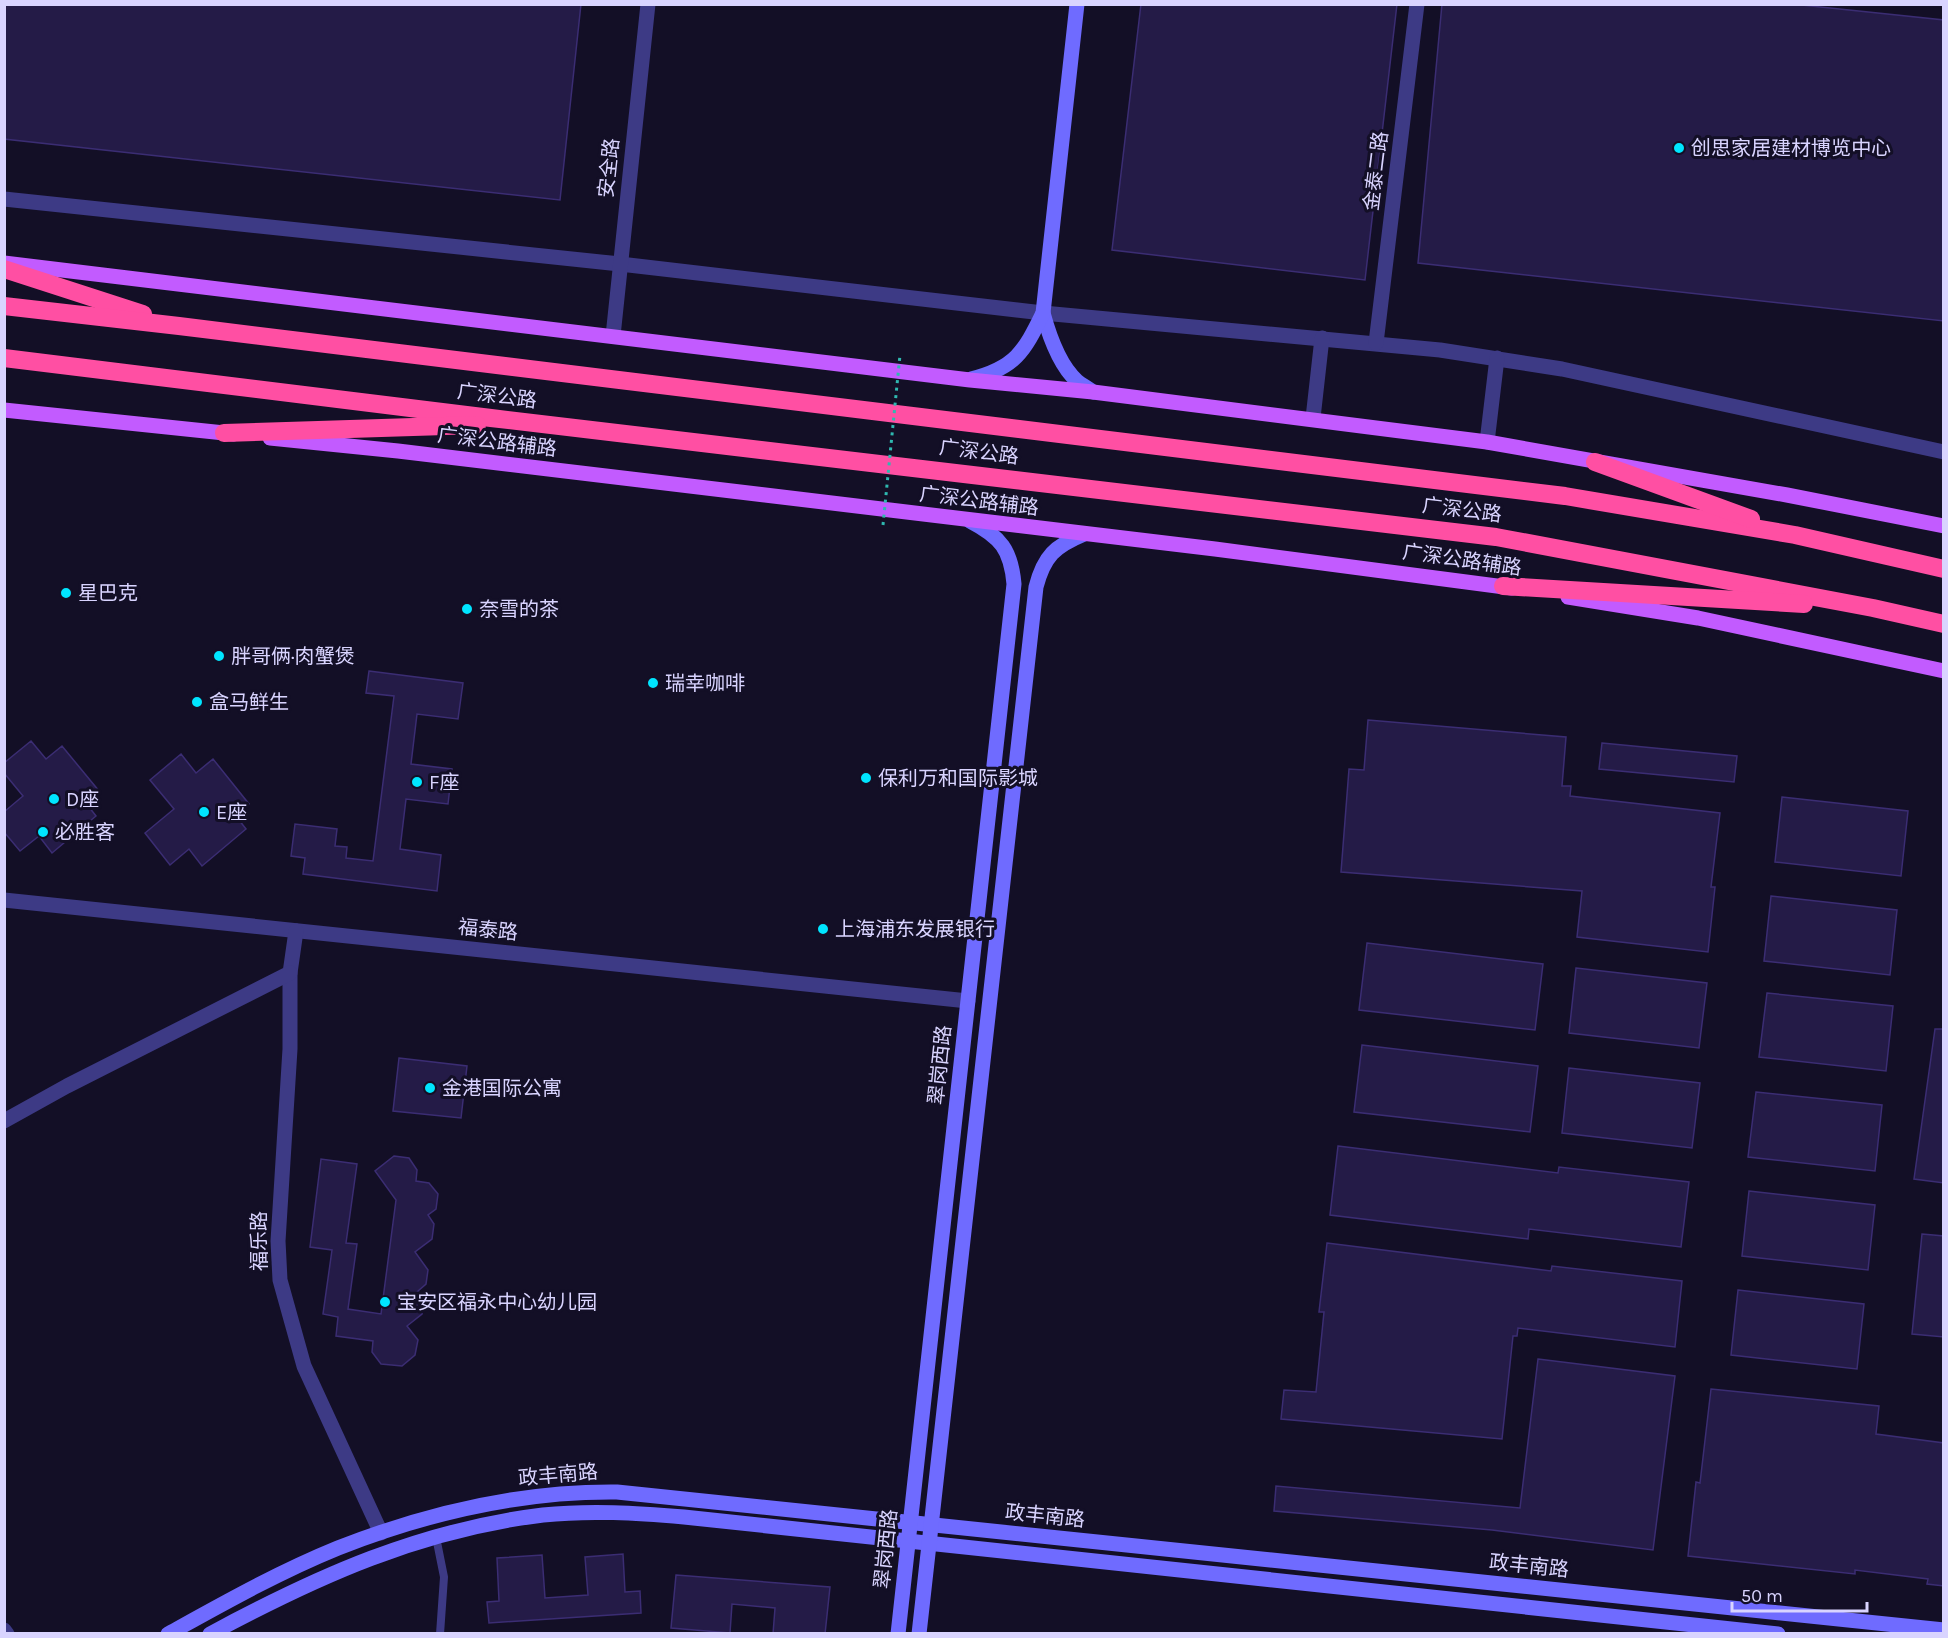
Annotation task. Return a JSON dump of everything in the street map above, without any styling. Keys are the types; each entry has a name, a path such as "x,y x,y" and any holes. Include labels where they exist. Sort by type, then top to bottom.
{"highway":[{"path":"4,269 179,326"},
{"name":"广深公路","path":"4,306 1554,495 1795,535 1944,569"},
{"name":"广深公路","path":"4,358 1496,537 1873,608 1944,624"},
{"path":"224,433 537,423"},
{"path":"1595,462 1795,535"},
{"path":"1503,586 1873,608"}],"main road":[{"path":"970,380 990,374 1013,361 1030,340 1043,313 1077,4"},
{"path":"4,262 970,380 1313,418 1487,442 1787,495 1944,526"},
{"path":"1043,313 1048,334 1065,364 1077,381 1094,392"},
{"name":"广深公路辅路","path":"4,410 398,451 1503,586 1698,618 1944,671"},
{"name":"翠岗西路","path":"898,1634 1014,584 1012,562 1003,545 990,531 970,521"},
{"path":"919,1634 1036,587 1041,569 1051,553 1065,542 1084,534"},
{"path":"1008,633 1020,630 1031,636"},
{"name":"政丰南路","path":"168,1634 294,1567 381,1533 482,1506 529,1497 577,1492 617,1492 1944,1630"},
{"name":"政丰南路","path":"210,1634 263,1605 323,1577 436,1536 543,1515 596,1512 684,1516 1778,1634"}],"street":[{"name":"安全路","path":"613,336 648,4"},
{"name":"金泰二路","path":"1376,344 1417,4"},
{"path":"4,199 620,264 1043,313 1322,338 1497,358 1635,384 1944,452"},
{"path":"1313,418 1322,338"},
{"path":"1487,442 1497,358"},
{"name":"福泰路","path":"4,900 968,1001"},
{"name":"福乐路","path":"296,931 290,973 290,1049 278,1240 280,1280 304,1366 381,1533"},
{"path":"4,1121 67,1086 290,973"},
{"path":"4,1630 7,1634"}],"lane":[{"path":"436,1536 444,1577 440,1634"}],"path":[{"path":"883,525 900,355"}],"building":[{"path":"4,4 581,4 560,200 4,139"},
{"path":"1141,4 1397,4 1365,280 1112,250"},
{"name":"创思家居建材博览中心","path":"1442,4 1792,4 1944,20 1944,321 1418,263"},
{"name":"F座","path":"369,671 463,683 458,719 417,714 411,764 452,769 448,804 406,799 400,849 441,855 437,891 303,874 305,858 291,856 295,824 337,829 335,846 347,847 346,858 373,861 394,696 366,693"},
{"path":"1368,720 1566,737 1562,786 1571,786 1570,796 1720,813 1711,887 1715,887 1708,952 1577,937 1582,891 1341,872 1349,769 1364,770"},
{"name":"D座","path":"31,741 46,759 62,746 99,791 85,802 96,816 52,853 39,836 20,851 4,832 4,812 23,796 4,773 4,763"},
{"path":"1602,743 1737,756 1734,782 1599,769"},
{"name":"E座","path":"181,754 196,773 213,759 249,804 235,815 246,829 202,866 189,849 170,865 145,833 174,809 150,780"},
{"path":"1782,797 1908,811 1901,876 1775,862"},
{"path":"1771,896 1897,910 1890,975 1764,961"},
{"path":"1367,943 1543,964 1535,1030 1359,1010"},
{"path":"1576,968 1707,983 1699,1048 1569,1033"},
{"path":"1767,993 1893,1006 1886,1071 1759,1057"},
{"path":"1935,1029 1944,1029 1944,1183 1914,1179"},
{"path":"1362,1045 1538,1066 1530,1132 1354,1112"},
{"name":"金港国际公寓","path":"399,1058 467,1066 461,1118 393,1111"},
{"path":"1569,1068 1700,1083 1692,1148 1562,1133"},
{"path":"1756,1092 1882,1105 1875,1171 1748,1157"},
{"path":"1338,1146 1558,1173 1559,1167 1689,1182 1681,1247 1529,1229 1528,1239 1330,1215"},
{"path":"394,1156 409,1158 417,1170 416,1181 429,1183 438,1194 436,1209 428,1215 434,1224 432,1239 415,1252 428,1270 426,1284 418,1291 424,1299 422,1314 407,1326 418,1340 415,1355 402,1366 381,1364 372,1352 373,1341 336,1336 338,1317 323,1314 332,1250 310,1247 321,1159 357,1164 346,1243 357,1244 348,1309 381,1314 396,1200 375,1171"},
{"path":"1749,1191 1875,1205 1868,1270 1742,1256"},
{"path":"1922,1234 1944,1236 1944,1337 1912,1334"},
{"path":"1327,1243 1551,1271 1552,1266 1682,1281 1675,1347 1518,1328 1517,1336 1513,1336 1502,1439 1281,1419 1284,1390 1316,1392 1324,1312 1319,1312"},
{"path":"1738,1290 1864,1304 1857,1369 1731,1355"},
{"path":"1538,1359 1675,1376 1653,1550 1492,1530 1274,1511 1276,1486 1520,1508"},
{"path":"1711,1389 1879,1406 1876,1434 1944,1443 1944,1586 1927,1584 1928,1579 1855,1570 1855,1574 1688,1556 1696,1482 1700,1483"},
{"path":"623,1554 625,1592 640,1591 641,1613 489,1623 487,1602 499,1601 497,1558 542,1555 545,1598 588,1595 585,1557"},
{"path":"676,1575 830,1587 825,1634 773,1634 775,1608 732,1604 730,1633 671,1628"}],"place":[{"name":"创思家居建材博览中心","path":"1679,148"},
{"name":"星巴克","path":"66,593"},
{"name":"奈雪的茶","path":"467,609"},
{"name":"胖哥俩·肉蟹煲","path":"219,656"},
{"name":"瑞幸咖啡","path":"653,683"},
{"name":"盒马鲜生","path":"197,702"},
{"name":"保利万和国际影城","path":"866,778"},
{"name":"F座","path":"417,782"},
{"name":"D座","path":"54,799"},
{"name":"E座","path":"204,812"},
{"name":"必胜客","path":"43,832"},
{"name":"上海浦东发展银行","path":"823,929"},
{"name":"金港国际公寓","path":"430,1088"},
{"name":"宝安区福永中心幼儿园","path":"385,1302"}]}
